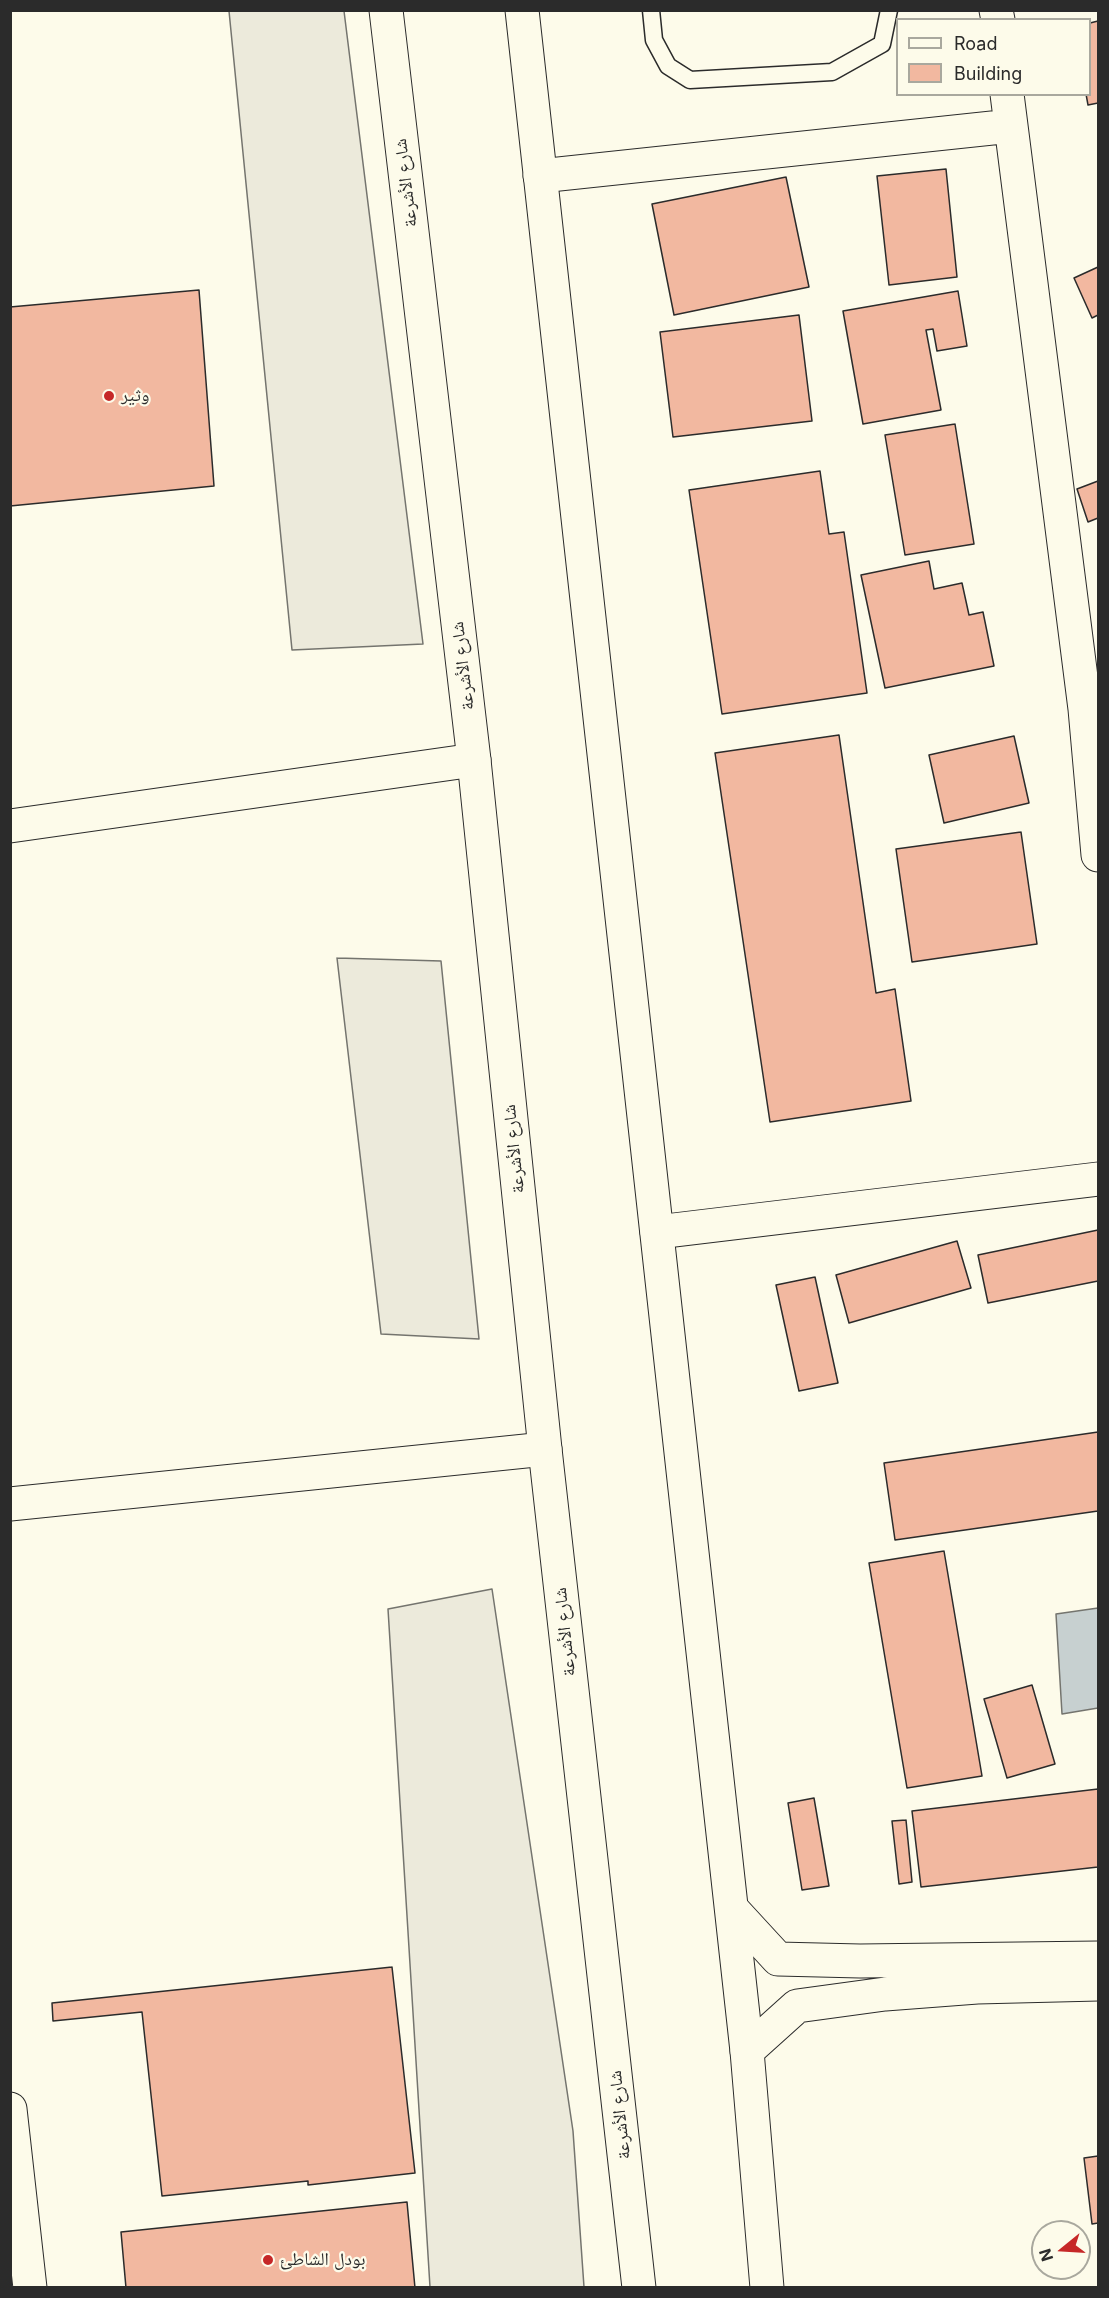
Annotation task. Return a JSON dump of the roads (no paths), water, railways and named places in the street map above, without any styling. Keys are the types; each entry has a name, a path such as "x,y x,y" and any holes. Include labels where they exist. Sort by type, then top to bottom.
{"street":[{"name":"شارع الأشرعة","path":"386,10 474,760 545,1449 639,2288"},
{"path":"522,10 732,1909 747,2051 767,2288"},
{"path":"540,176 1009,110 1092,708 1098,855"},
{"path":"10,826 474,760"},
{"path":"657,1232 1098,1179"},
{"path":"10,1504 545,1449"},
{"path":"732,1909 778,1959 860,1961 1098,1958"},
{"path":"747,2051 797,2006 885,1994 978,1987 1098,1984"},
{"path":"10,2109 30,2288"},
{"path":"633,2238 664,2288"}],"lane":[{"path":"651,10 654,40 668,66 690,80 832,72 882,44 889,10"}],"place":[{"name":"وثير","path":"109,396"},
{"name":"بودل الشاطئ","path":"268,2260"}]}
